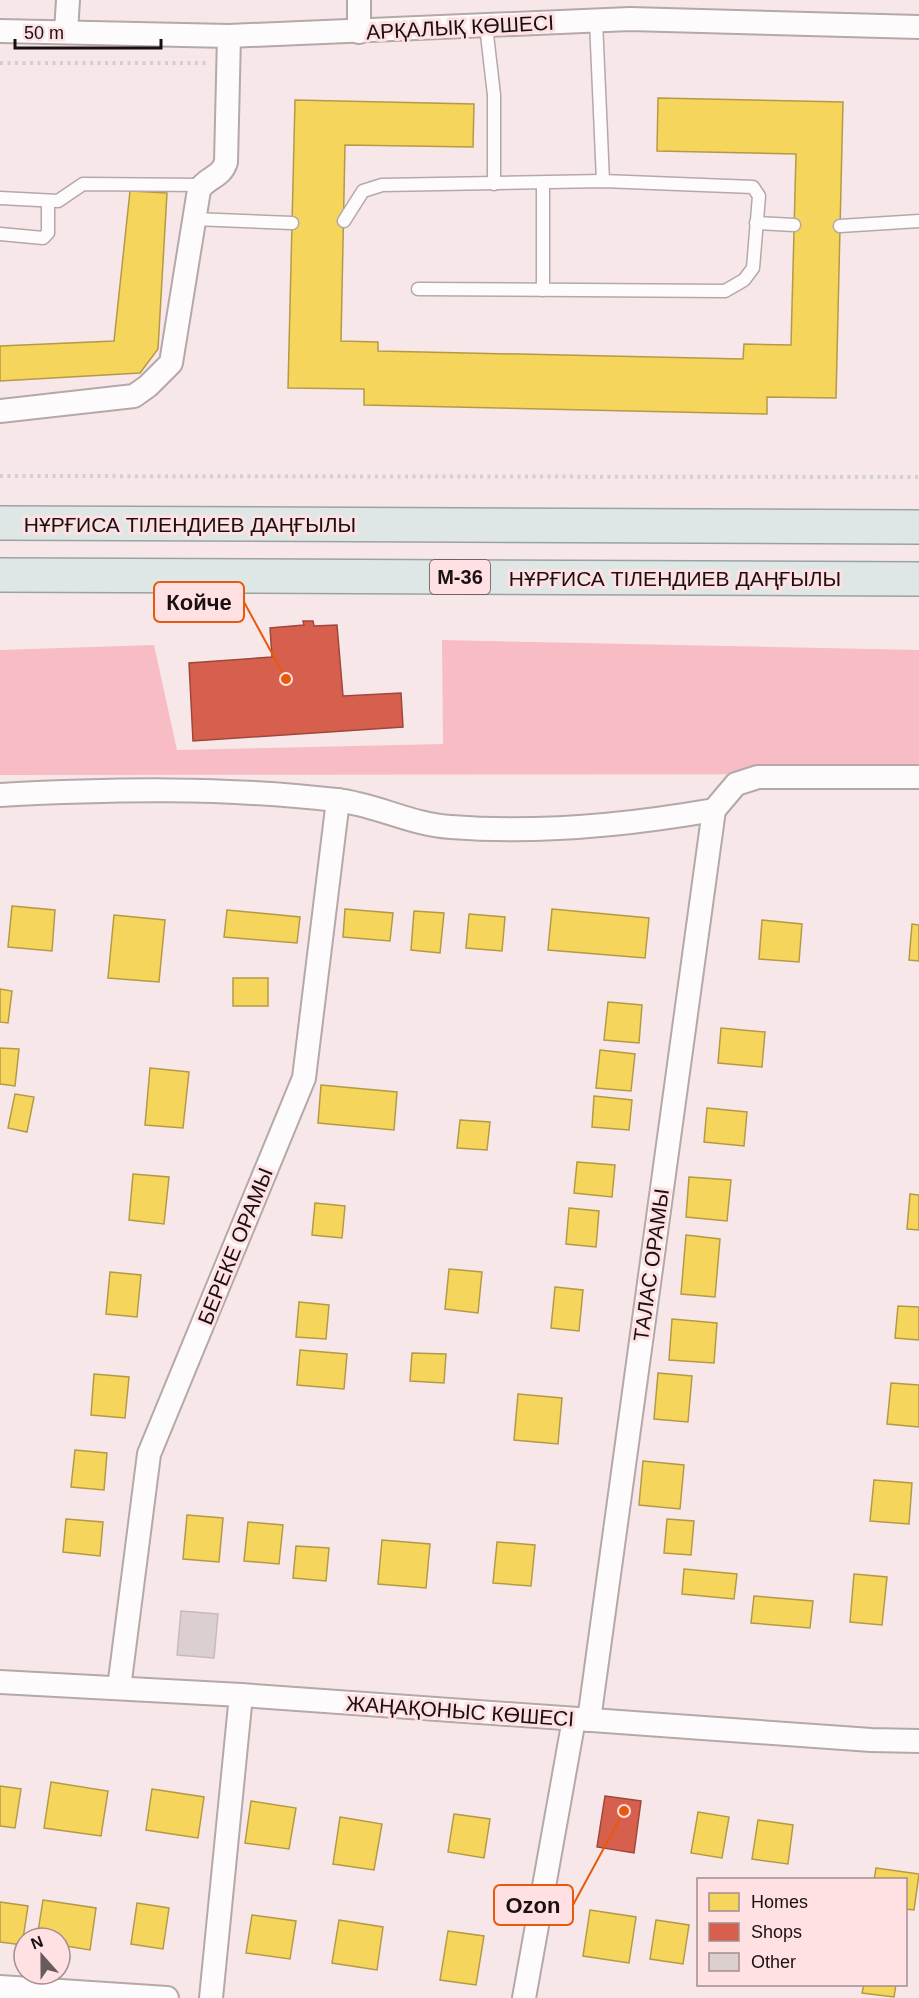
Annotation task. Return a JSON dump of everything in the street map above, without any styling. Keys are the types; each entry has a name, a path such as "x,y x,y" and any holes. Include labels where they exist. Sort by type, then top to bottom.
{"main road":[{"name":"НҰРҒИСА ТІЛЕНДИЕВ ДАҢҒЫЛЫ","path":"0,524 919,527"},
{"name":"НҰРҒИСА ТІЛЕНДИЕВ ДАҢҒЫЛЫ","path":"0,575 919,579"}],"street":[{"path":"66,32 68,0"},
{"path":"359,0 359,32"},
{"name":"АРҚАЛЫҚ КӨШЕСІ","path":"0,30 229,36 359,32 596,21 631,10 919,27"},
{"path":"0,411 134,396 148,386 171,363 199,190 202,184 219,176 226,162 229,36"},
{"path":"919,518 919,527"},
{"path":"0,795 100,790 209,791 338,800 449,827 574,828 714,810 736,784 758,777 919,777"},
{"name":"БЕРЕКЕ ОРАМЫ","path":"119,1688 149,1454 304,1078 338,800"},
{"name":"ТАЛАС ОРАМЫ","path":"524,1998 581,1720 714,810"},
{"name":"ЖАҢАҚОНЫС КӨШЕСІ","path":"0,1682 241,1695 871,1740 919,1741"},
{"path":"211,1998 241,1695"},
{"path":"4,1991 167,1998"}],"lane":[{"path":"596,21 603,181"},
{"path":"486,26 494,95 494,184"},
{"path":"344,221 363,191 372,186 603,181 753,187 759,196 753,268 744,279 725,291 418,289"},
{"path":"543,183 543,290"},
{"path":"0,198 64,200 83,184 202,184"},
{"path":"0,234 42,238 48,233 48,201"},
{"path":"193,219 292,223"},
{"path":"840,226 919,221"},
{"path":"756,223 794,225"}],"path":[{"path":"0,63 228,63"},
{"path":"0,476 919,477"}],"shaded area":[{"path":"442,640 919,650 919,774 0,775 0,650 154,645 177,750 443,744"}],"building: Homes":[{"path":"658,98 843,102 836,398 767,397 767,414 364,405 364,389 288,388 295,100 474,104 473,147 345,145 341,341 378,342 378,351 743,359 744,344 791,345 796,154 657,151"},
{"path":"130,191 167,193 158,349 140,373 0,381 0,346 114,341"},
{"path":"12,906 55,910 52,951 8,947"},
{"path":"345,909 393,913 390,941 343,937"},
{"path":"552,909 649,918 645,958 548,950"},
{"path":"227,910 300,917 297,943 224,937"},
{"path":"414,911 444,913 440,953 411,950"},
{"path":"469,914 505,917 502,951 466,948"},
{"path":"114,915 165,920 159,982 108,978"},
{"path":"762,920 802,924 799,962 759,959"},
{"path":"912,924 919,925 919,961 909,960"},
{"path":"233,978 268,978 268,1006 233,1006"},
{"path":"0,989 12,991 8,1023 0,1022"},
{"path":"608,1002 642,1005 639,1043 604,1040"},
{"path":"721,1028 765,1032 762,1067 718,1063"},
{"path":"0,1048 19,1049 15,1086 0,1084"},
{"path":"600,1050 635,1054 631,1091 596,1088"},
{"path":"150,1068 189,1072 183,1128 145,1125"},
{"path":"321,1085 397,1092 394,1130 318,1123"},
{"path":"15,1094 34,1097 27,1132 8,1128"},
{"path":"594,1096 632,1100 629,1130 592,1127"},
{"path":"707,1108 747,1112 744,1146 704,1142"},
{"path":"460,1120 490,1122 487,1150 457,1148"},
{"path":"577,1162 615,1165 612,1197 574,1193"},
{"path":"133,1174 169,1177 164,1224 129,1220"},
{"path":"689,1177 731,1180 727,1221 686,1217"},
{"path":"910,1194 919,1195 919,1230 907,1229"},
{"path":"315,1203 345,1206 342,1238 312,1235"},
{"path":"569,1208 599,1211 596,1247 566,1244"},
{"path":"686,1235 720,1239 715,1297 681,1294"},
{"path":"449,1269 482,1272 478,1313 445,1309"},
{"path":"110,1272 141,1275 137,1317 106,1314"},
{"path":"555,1287 583,1290 579,1331 551,1328"},
{"path":"299,1302 329,1305 326,1339 296,1337"},
{"path":"898,1306 919,1307 919,1340 895,1338"},
{"path":"672,1319 717,1323 714,1363 669,1360"},
{"path":"300,1350 347,1354 344,1389 297,1385"},
{"path":"412,1353 446,1354 444,1383 410,1381"},
{"path":"658,1373 692,1376 688,1422 654,1419"},
{"path":"94,1374 129,1377 125,1418 91,1415"},
{"path":"891,1383 919,1385 919,1427 887,1424"},
{"path":"518,1394 562,1398 558,1444 514,1440"},
{"path":"75,1450 107,1453 104,1490 71,1487"},
{"path":"643,1461 684,1465 680,1509 639,1505"},
{"path":"874,1480 912,1483 909,1524 870,1521"},
{"path":"187,1515 223,1518 219,1562 183,1559"},
{"path":"66,1519 103,1522 100,1556 63,1552"},
{"path":"667,1519 694,1521 691,1555 664,1553"},
{"path":"248,1522 283,1525 279,1564 244,1561"},
{"path":"382,1540 430,1544 426,1588 378,1584"},
{"path":"497,1542 535,1545 531,1586 493,1583"},
{"path":"296,1546 329,1548 326,1581 293,1578"},
{"path":"684,1569 737,1574 734,1599 682,1594"},
{"path":"854,1574 887,1577 882,1625 850,1622"},
{"path":"754,1596 813,1601 810,1628 751,1623"},
{"path":"51,1782 108,1791 101,1836 44,1828"},
{"path":"0,1786 21,1789 15,1828 0,1826"},
{"path":"152,1789 204,1797 198,1838 146,1830"},
{"path":"251,1801 296,1808 289,1849 245,1843"},
{"path":"698,1812 729,1817 722,1858 691,1853"},
{"path":"454,1814 490,1819 484,1858 448,1852"},
{"path":"340,1817 382,1824 374,1870 333,1864"},
{"path":"758,1820 793,1825 788,1864 752,1859"},
{"path":"876,1868 919,1874 914,1910 907,1909 907,1878 874,1878"},
{"path":"43,1900 96,1908 90,1950 72,1947 72,1926 39,1926"},
{"path":"0,1902 28,1906 25,1926 12,1926 12,1944 0,1942"},
{"path":"137,1903 169,1908 163,1949 131,1944"},
{"path":"590,1910 636,1917 629,1963 583,1956"},
{"path":"252,1915 296,1921 290,1959 246,1953"},
{"path":"339,1920 383,1927 377,1970 332,1963"},
{"path":"656,1920 689,1925 683,1964 650,1959"},
{"path":"448,1931 484,1936 476,1985 440,1980"},
{"path":"864,1986 896,1986 894,1997 862,1993"}],"building: Shops":[{"path":"303,621 313,621 314,626 337,625 343,696 401,693 403,727 193,741 189,663 272,657 270,628 304,625"},
{"path":"605,1796 641,1801 634,1853 597,1847"}],"building: Other":[{"path":"181,1611 218,1614 214,1658 177,1655"}],"place":[{"name":"Койче","path":"286,679"},
{"name":"Ozon","path":"624,1811"}]}
